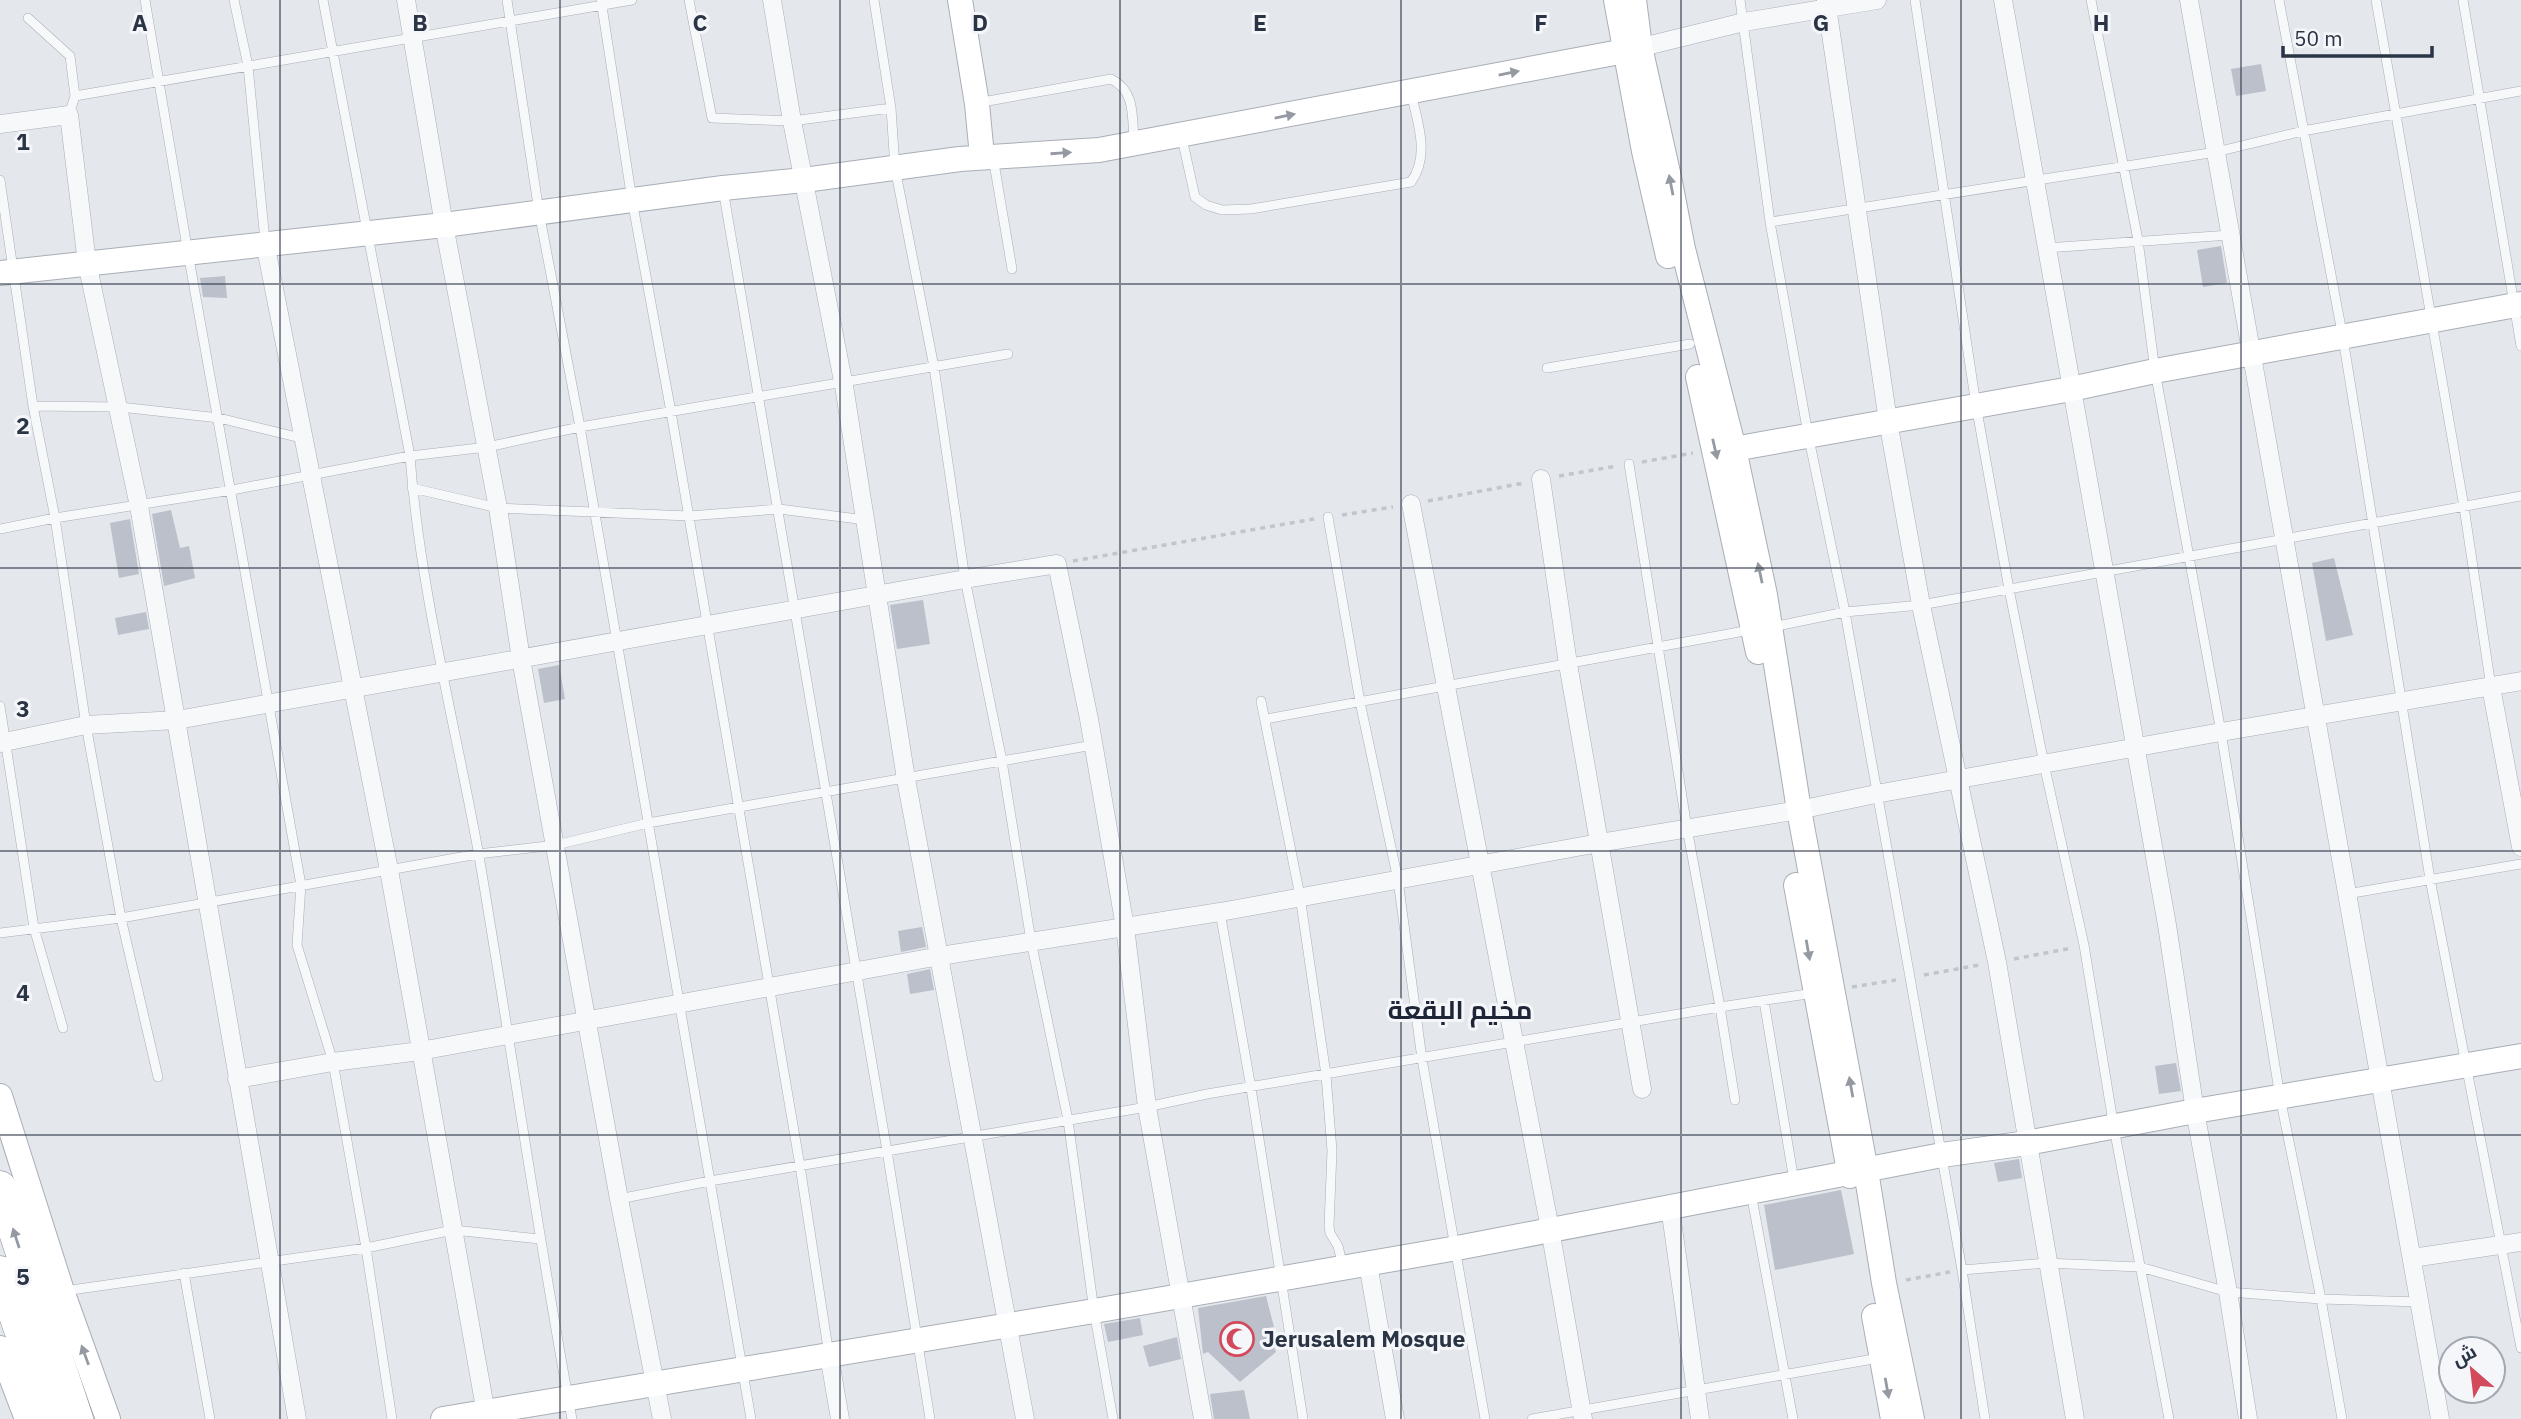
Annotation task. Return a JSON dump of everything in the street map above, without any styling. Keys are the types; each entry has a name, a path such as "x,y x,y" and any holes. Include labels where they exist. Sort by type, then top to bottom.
{"highway":[{"path":"0,1187 77,1419"},
{"path":"0,1272 51,1419"}],"street":[{"path":"406,0 619,1199 662,1419"},
{"path":"772,0 792,121 843,381 906,779 1025,1419"},
{"path":"960,0 988,156"},
{"path":"974,0 988,102 988,156"},
{"path":"1616,0 1669,177 1762,629 1792,812 1858,1172 1882,1358 1893,1419"},
{"path":"1634,0 1632,49 1653,191 1690,344 1725,449"},
{"path":"7,272 444,225 988,156 1064,153 1135,145 1632,49 1827,4 1877,0"},
{"path":"2003,0 2167,925 2194,1111 2228,1292 2248,1419"},
{"path":"2189,0 2440,1419"},
{"path":"1827,4 1888,421 1921,605 1997,962 2046,1263 2075,1419"},
{"path":"0,124 69,115 87,264 120,407 139,506 297,1419"},
{"path":"265,243 389,870 487,1415"},
{"path":"1725,449 2071,389 2155,371 2517,305"},
{"path":"1541,479 1568,664 1642,1089"},
{"path":"1411,504 1550,1229 1582,1414"},
{"path":"3,742 86,725 177,720 1057,564 1125,927 1138,1051 1203,1419"},
{"path":"237,1079 333,1062 420,1051 940,956 1220,912 1480,867 2315,715 2521,681"},
{"path":"2491,687 2521,847"},
{"path":"1792,812 1815,993 1884,1283 1912,1419"},
{"path":"443,1419 570,1408 656,1384 1368,1264 1794,1182 2521,1056"},
{"path":"0,1096 62,1291 108,1419"},
{"path":"1670,1207 1700,1419"},
{"path":"2412,1258 2521,1242"},
{"path":"1368,1264 1395,1419"},
{"path":"829,1355 839,1419"},
{"path":"2,1360 27,1419"}],"lane":[{"path":"145,0 301,886 297,946 333,1062 366,1248 392,1419"},
{"path":"234,0 248,66 265,243"},
{"path":"323,0 410,456 412,488 441,673 478,854 570,1408"},
{"path":"506,0 539,212 595,512 751,1419"},
{"path":"75,96 413,39 601,3 632,0"},
{"path":"689,0 712,118 792,121 891,108"},
{"path":"874,0 891,108 895,168 934,367 965,579 1002,761 1031,941 1068,1120 1094,1311 1113,1419"},
{"path":"1740,0 1770,222 1808,434 1845,612 1962,1269 1985,1419"},
{"path":"1915,0 1976,405 2009,589 2084,945 2114,1128 2169,1419"},
{"path":"2091,0 2138,240 2155,371 2221,732 2280,1097 2342,1419"},
{"path":"2279,0 2343,338 2399,701 2430,879 2521,1348"},
{"path":"2376,0 2464,507 2491,687"},
{"path":"2463,0 2517,305 2521,346"},
{"path":"601,3 632,200 690,516 800,1166 829,1355"},
{"path":"28,18 70,56 75,96 69,115"},
{"path":"988,102 1111,79 1119,83 1129,95 1135,145"},
{"path":"1770,222 2216,152 2303,131 2521,91"},
{"path":"1182,136 1195,197 1206,205 1222,210 1251,209 1411,182 1418,173 1422,160 1420,133 1411,92"},
{"path":"988,156 1012,269"},
{"path":"0,180 7,272 55,518 86,725 121,918 158,1077"},
{"path":"723,188 930,1419"},
{"path":"2046,247 2230,235"},
{"path":"1547,368 1690,344"},
{"path":"0,529 232,490 410,456 487,447 580,427 1008,354"},
{"path":"33,406 120,407 219,418 304,439"},
{"path":"1629,464 1686,828 1735,1100"},
{"path":"412,488 498,508 690,516 779,509 867,521"},
{"path":"1266,719 1845,612 1921,605 2521,496"},
{"path":"1328,517 1360,702 1398,880 1422,1059 1485,1419"},
{"path":"1261,701 1300,897 1326,1075 1332,1151 1329,1226 1338,1245 1343,1268"},
{"path":"0,706 3,742 34,928 63,1028"},
{"path":"0,933 121,918 478,854 556,845 649,823 1093,745"},
{"path":"2347,894 2521,863"},
{"path":"1220,912 1251,1088 1303,1419"},
{"path":"619,1199 710,1181 1147,1107 1207,1094 1815,993"},
{"path":"1764,1001 1794,1182"},
{"path":"1751,1192 1793,1419"},
{"path":"62,1291 366,1248 453,1230 540,1239"},
{"path":"1962,1269 2046,1263 2140,1266 2228,1292 2321,1299 2420,1302"},
{"path":"184,1273 210,1419"},
{"path":"1532,1419 1582,1414 1695,1390 1882,1358"}],"path":[{"path":"1057,564 1725,449"},
{"path":"1884,1283 1962,1269"}],"building":[{"path":"2261,64 2266,91 2236,96 2231,69"},
{"path":"2221,246 2227,283 2203,287 2197,250"},
{"path":"225,276 227,298 203,297 200,278"},
{"path":"171,510 180,548 189,546 195,578 164,586 152,514"},
{"path":"130,519 139,574 119,578 110,523"},
{"path":"2334,558 2353,635 2326,641 2312,563"},
{"path":"923,600 930,644 897,649 890,605"},
{"path":"146,612 149,629 118,635 115,618"},
{"path":"559,665 565,699 544,703 538,669"},
{"path":"922,927 926,947 901,952 898,931"},
{"path":"930,969 934,990 910,994 907,974"},
{"path":"2176,1063 2181,1091 2159,1094 2155,1066"},
{"path":"2019,1159 2022,1178 1998,1182 1994,1163"},
{"path":"1841,1190 1854,1254 1775,1270 1764,1205"},
{"name":"Jerusalem Mosque","path":"1266,1296 1274,1327 1267,1328 1276,1352 1240,1382 1208,1352 1203,1354 1198,1308"},
{"path":"1140,1318 1143,1335 1108,1342 1104,1324"},
{"path":"1177,1337 1181,1359 1149,1367 1143,1346"},
{"path":"1244,1390 1250,1419 1214,1419 1210,1394"}],"place":[{"name":"Jerusalem Mosque","path":"1237,1339"}],"district":[{"name":"مخيم البقعة","path":"1460,1010"}]}
